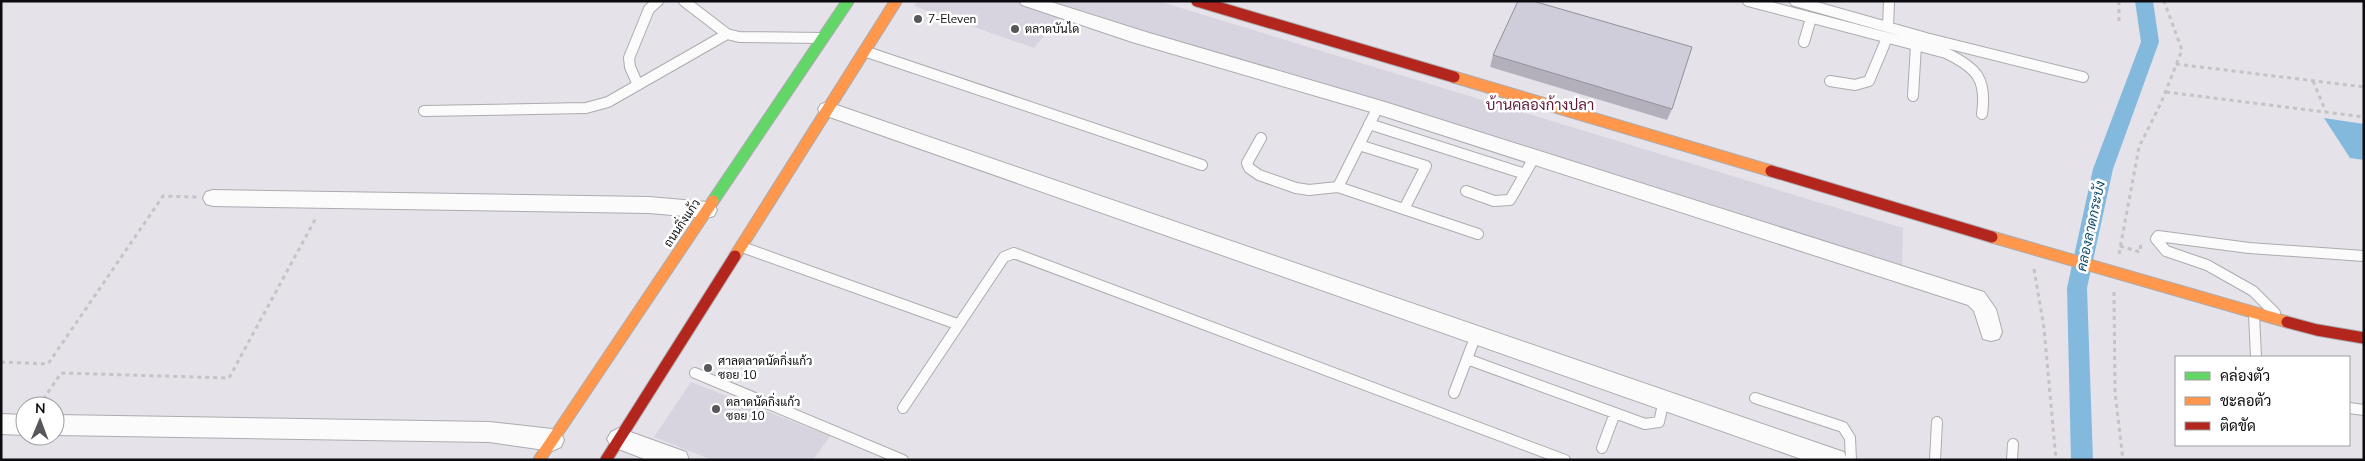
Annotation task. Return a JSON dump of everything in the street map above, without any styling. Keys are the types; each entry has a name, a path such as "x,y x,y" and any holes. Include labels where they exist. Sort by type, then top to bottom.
{"main road":[{"name":"ถนนกิ่งแก้ว","path":"539,460 848,1"},
{"path":"606,460 896,1"},
{"path":"1197,1 1938,222 2009,241 2254,314 2364,338"}],"street":[{"path":"1028,1 1374,115 1535,156 1976,298 1986,310 1991,332"},
{"path":"828,109 1835,460"},
{"path":"213,198 649,205 707,210"},
{"path":"1,424 15,425"},
{"path":"65,425 489,432 552,440"},
{"path":"619,439 677,460"}],"lane":[{"path":"638,85 630,67 630,58 649,9 658,1"},
{"path":"684,1 727,34 739,37 823,38"},
{"path":"1748,1 1916,45 1965,62 1979,75 1985,87 1986,96 1982,114"},
{"path":"1795,1 2083,77"},
{"path":"1888,27 1889,1"},
{"path":"1804,42 1811,18"},
{"path":"424,111 586,108 608,102 727,34"},
{"path":"1830,81 1858,86 1866,84 1887,38"},
{"path":"1913,96 1916,45"},
{"path":"864,51 1202,165"},
{"path":"1338,187 1374,115 1525,174"},
{"path":"1261,138 1247,163 1249,168 1259,175 1296,188 1338,187 1478,234"},
{"path":"1359,145 1426,166 1404,209"},
{"path":"1466,191 1503,203 1510,200 1535,156"},
{"path":"2282,321 2253,291 2207,265 2166,251 2156,239 2158,236 2249,248 2364,256"},
{"path":"741,246 957,324"},
{"path":"902,408 1004,257 1008,254 1020,254 1565,460"},
{"path":"2254,314 2256,356"},
{"path":"1454,393 1476,335"},
{"path":"1467,359 1645,424 1659,422 1664,400"},
{"path":"695,373 883,456 903,460"},
{"path":"1755,398 1843,428 1849,433 1852,440 1851,460"},
{"path":"2350,408 2364,410"},
{"path":"1602,448 1615,412"},
{"path":"1935,460 1937,422"},
{"path":"2012,460 2013,444"}],"path":[{"path":"2119,1 2119,24"},
{"path":"2118,263 2139,147 2166,92 2182,50 2164,1"},
{"path":"2176,64 2364,86"},
{"path":"2312,81 2326,112"},
{"path":"2166,92 2364,117"},
{"path":"1,362 48,364 163,196 213,198"},
{"path":"46,396 61,373 229,378 325,200"},
{"path":"2120,246 2140,252 2142,239 2150,242"},
{"path":"2033,263 2044,328 2056,460"},
{"path":"2115,289 2115,392 2123,460"}],"shaded area":[{"name":"ตลาดบันได","path":"917,1 1040,1 1066,10 1034,48 914,6"},
{"path":"1052,1 1158,1 1903,228 1902,273"},
{"name":"ตลาดนัดกิ่งแก้ว ซอย 10","path":"691,382 830,436 813,460 712,460 654,437"}],"water":[{"path":"2324,118 2364,124 2364,160 2350,158"}],"building":[{"path":"1518,1 1533,1 1692,47 1672,109 1493,55"}],"waterway":[{"name":"คลองลาดกระบัง","path":"2082,460 2077,288 2103,169 2150,42 2144,1"}],"traffic: fast":[{"path":"713,201 848,1"}],"traffic: slow":[{"path":"735,256 896,1"},
{"path":"1454,77 1771,171"},
{"path":"539,460 713,201"},
{"path":"1992,237 2287,322"}],"traffic: jam":[{"path":"1197,1 1454,77"},
{"path":"1771,171 1992,237"},
{"path":"606,460 735,256"},
{"path":"2287,322 2317,330 2364,338"}],"place":[{"name":"7-Eleven","path":"918,19"},
{"name":"ตลาดบันได","path":"1015,29"},
{"name":"ศาลตลาดนัดกิ่งแก้ว ซอย 10","path":"708,368"},
{"name":"ตลาดนัดกิ่งแก้ว ซอย 10","path":"716,409"}],"district":[{"name":"บ้านคลองก้างปลา","path":"1540,105"}]}
